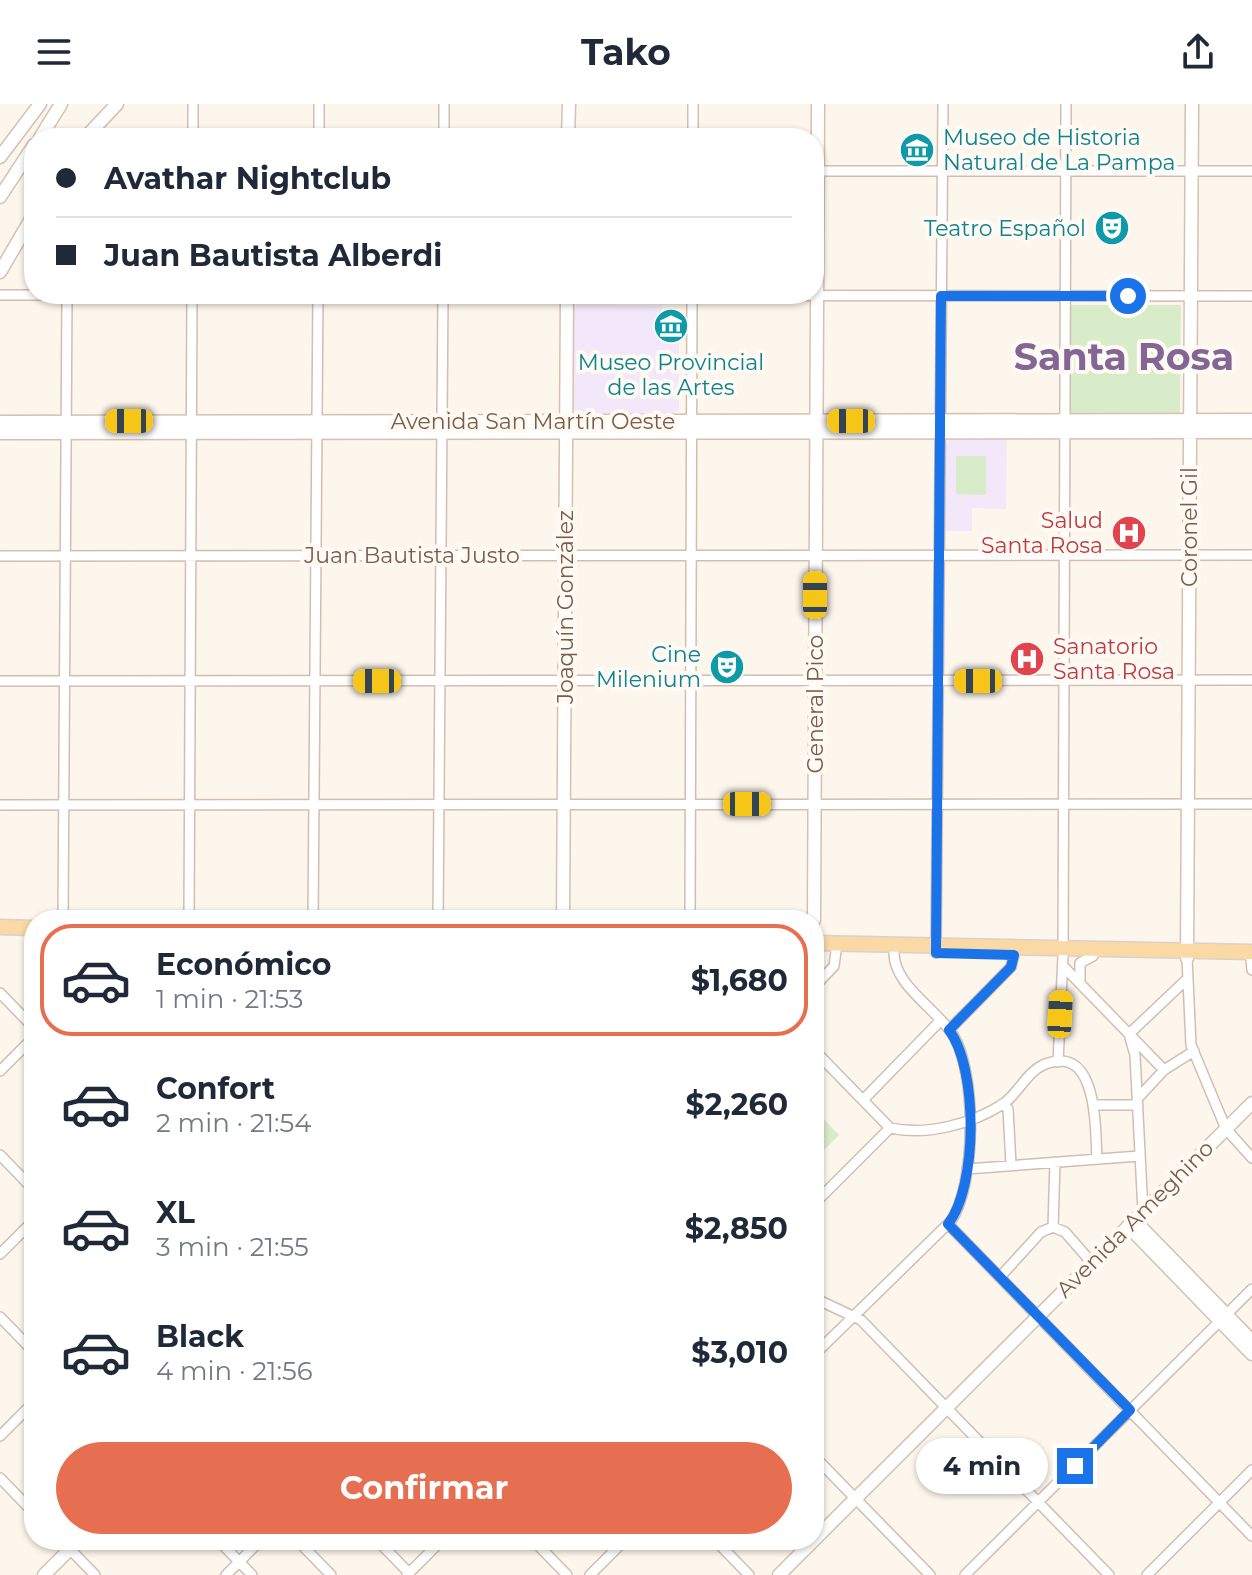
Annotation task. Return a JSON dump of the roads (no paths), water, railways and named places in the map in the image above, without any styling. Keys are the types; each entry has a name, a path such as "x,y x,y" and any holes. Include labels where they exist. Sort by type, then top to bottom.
{"main road":[{"path":"0,157 40,104"},
{"path":"46,128 61,104"},
{"path":"94,128 117,104"},
{"path":"568,128 569,104"},
{"name":"General Pico","path":"817,128 818,104"},
{"name":"Coronel Gil","path":"1187,954 1192,104"},
{"path":"0,197 24,160"},
{"path":"0,272 24,231"},
{"name":"Joaquín González","path":"563,910 567,304"},
{"name":"General Pico","path":"814,910 817,304"},
{"path":"1190,426 1252,420"},
{"name":"Avenida San Martín Oeste","path":"0,422 66,427 1190,426"},
{"path":"1190,426 1252,432"},
{"name":"Avenida San Martín Oeste","path":"0,433 66,427"},
{"path":"0,927 24,928"},
{"path":"0,935 24,935"},
{"path":"824,943 1063,957 1187,954"},
{"path":"894,952 896,948 910,946"},
{"path":"824,951 936,950 1063,957 1187,954 1252,957"},
{"name":"Avenida Ameghino","path":"824,1530 1252,1103"},
{"path":"1135,1219 1252,1354"},
{"path":"1223,1318 1252,1341"},
{"path":"44,1575 64,1550"},
{"name":"Avenida Ameghino","path":"779,1575 804,1550"}],"street":[{"path":"193,104 193,128"},
{"path":"319,104 319,128"},
{"path":"444,104 444,128"},
{"path":"693,104 693,128"},
{"path":"936,950 943,104"},
{"path":"1058,1062 1063,957 1066,104"},
{"path":"824,171 1252,171"},
{"path":"0,295 24,295"},
{"path":"824,296 1252,296"},
{"path":"63,910 67,304"},
{"path":"189,910 192,304"},
{"path":"313,910 318,304"},
{"path":"438,910 443,304"},
{"path":"690,910 692,304"},
{"name":"Juan Bautista Justo","path":"0,556 1252,555"},
{"path":"0,681 1252,680"},
{"path":"0,805 1252,804"},
{"path":"824,977 834,967 836,951"},
{"path":"824,1345 948,1224 959,1206 967,1169 969,1119 965,1067 949,1030 896,969 894,952"},
{"path":"1187,954 1188,1028 1194,1051 1226,1129 1252,1158"},
{"path":"949,1030 1011,967 1014,955"},
{"path":"1080,981 1080,963 1093,956"},
{"path":"1063,957 1080,981 1164,1070"},
{"path":"1252,957 1252,970"},
{"path":"1129,1034 1187,979"},
{"path":"0,993 24,1018"},
{"path":"863,1100 941,1020"},
{"path":"1129,1034 1134,1049 1138,1101 1135,1219"},
{"path":"0,1071 24,1047"},
{"path":"1094,1105 1138,1101 1164,1070 1194,1051"},
{"path":"824,1060 890,1128 923,1130 969,1119 1002,1104 1038,1068 1058,1062 1073,1067 1085,1078 1094,1105 1097,1159"},
{"path":"1002,1104 1008,1109 1011,1165"},
{"path":"824,1194 890,1128"},
{"path":"0,1155 24,1180"},
{"path":"967,1169 1139,1156"},
{"path":"1053,1227 1055,1162"},
{"path":"948,1224 1252,1536"},
{"path":"1000,1277 1041,1232 1053,1227 1065,1232 1092,1263"},
{"path":"0,1254 24,1230"},
{"path":"965,1575 1252,1289"},
{"path":"824,1303 861,1320 1109,1575"},
{"path":"0,1317 24,1342"},
{"path":"0,1436 24,1412"},
{"path":"824,1466 930,1575"},
{"path":"1147,1575 1252,1470"},
{"path":"0,1478 24,1503"},
{"path":"75,1550 95,1575"},
{"path":"228,1550 252,1575"},
{"path":"226,1575 251,1550"},
{"path":"307,1550 331,1575"},
{"path":"386,1550 408,1574 432,1550"},
{"path":"543,1550 567,1575"},
{"path":"590,1575 615,1550"},
{"path":"725,1550 749,1575"}],"place":[{"name":"Museo de Historia Natural de La Pampa","path":"917,150"},
{"name":"Teatro Español","path":"1112,228"},
{"name":"Museo Provincial de las Artes","path":"671,326"},
{"name":"Salud Santa Rosa","path":"1129,533"},
{"name":"Sanatorio Santa Rosa","path":"1027,659"},
{"name":"Cine Milenium","path":"727,667"}],"district":[{"name":"Santa Rosa","path":"1124,356"}]}
